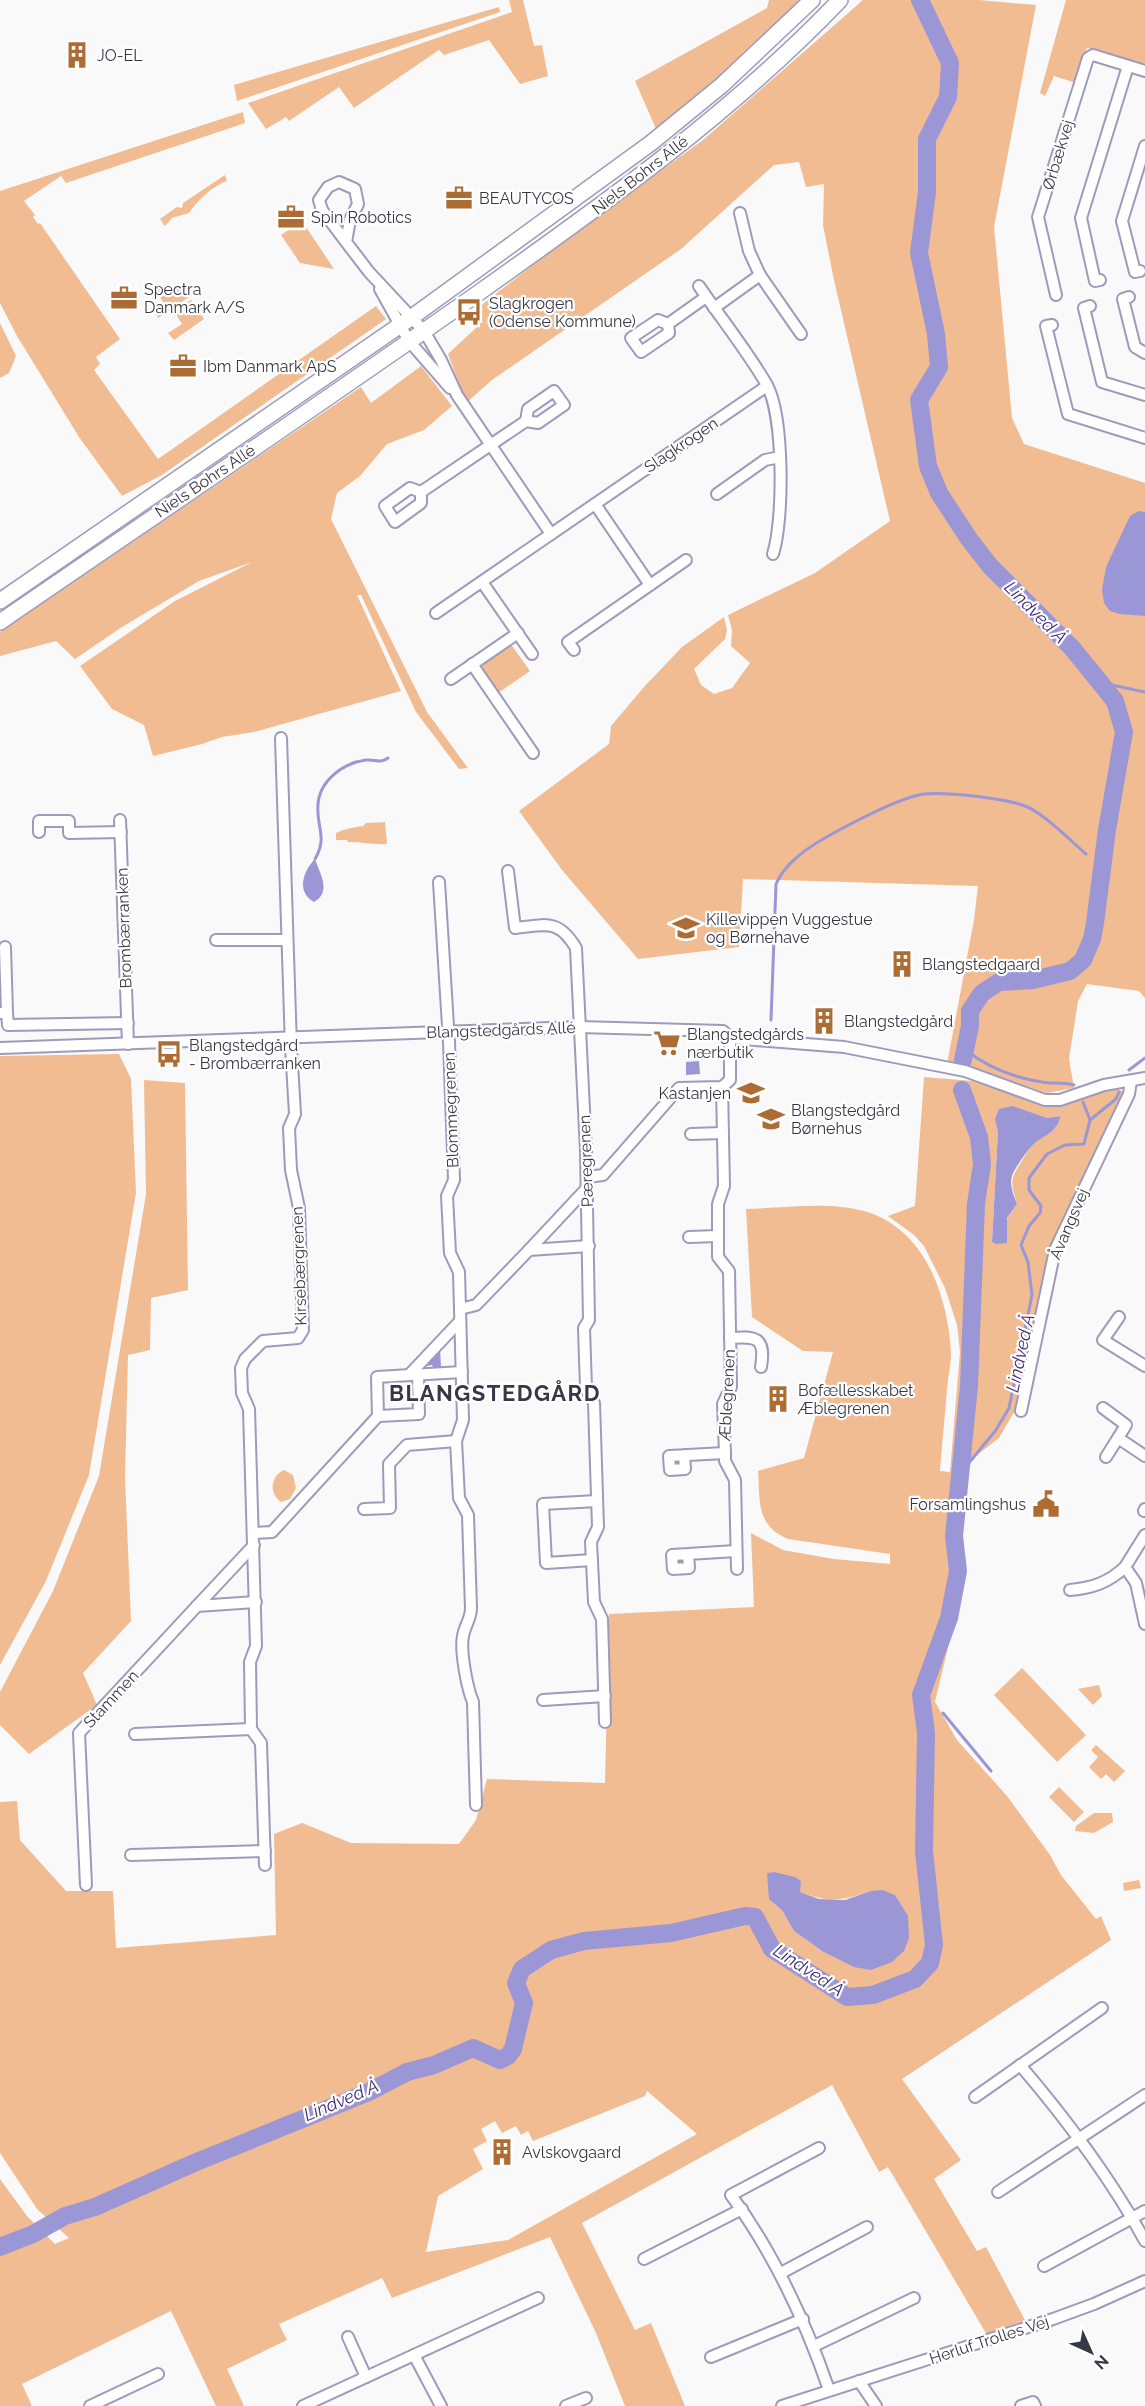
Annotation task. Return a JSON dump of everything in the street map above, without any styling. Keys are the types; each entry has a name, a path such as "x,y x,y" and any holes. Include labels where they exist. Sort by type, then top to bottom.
{"street":[{"name":"Niels Bohrs Allé","path":"0,622 315,406 502,251 651,143 722,85 812,0"},
{"name":"Niels Bohrs Allé","path":"0,601 616,195 754,82 840,0"},
{"name":"Ørbækvej","path":"1056,295 1038,217 1088,58 1093,55 1145,71"},
{"path":"1100,280 1095,281 1081,218 1128,66"},
{"path":"1140,271 1135,272 1122,221 1145,146"},
{"path":"346,242 350,220 358,204 355,189 339,182 328,187 319,200 322,210 346,242 369,272 411,328 551,534"},
{"path":"740,213 749,251 760,276 794,314 801,334"},
{"path":"714,308 760,276"},
{"path":"699,286 767,386 774,406 780,458 777,541 773,554"},
{"path":"668,324 706,297"},
{"path":"1129,297 1123,299 1135,347 1145,353"},
{"path":"1090,306 1084,308 1102,382 1145,395"},
{"path":"1052,325 1046,326 1068,414 1145,438"},
{"path":"411,328 441,360 457,395"},
{"name":"Slagkrogen","path":"436,613 767,386"},
{"path":"422,492 526,421"},
{"path":"717,494 765,460 780,458"},
{"path":"596,504 650,585"},
{"path":"574,650 568,642 686,560"},
{"path":"482,582 532,654"},
{"path":"451,679 518,633"},
{"path":"472,664 533,753"},
{"name":"Kirsebærgrenen","path":"265,1865 261,1743 251,1729 250,1662 256,1646 256,1602 249,1409 242,1393 241,1368 245,1359 263,1341 298,1338 303,1330 299,1208 291,1170 289,1128 296,1114 280,738"},
{"name":"Brombærranken","path":"120,820 128,1044"},
{"path":"39,832 39,821 69,821 69,832 121,832"},
{"name":"Pæregrenen","path":"508,871 515,928 549,925 560,928 576,948 589,1246 590,1320 584,1329 584,1347 586,1388 594,1403 598,1527 591,1542 594,1602 602,1619 605,1722"},
{"name":"Blommegrenen","path":"439,882 454,1180 447,1197 449,1246 459,1272 463,1420 456,1441 459,1498 468,1515 471,1617 463,1635 467,1687 473,1702 476,1805"},
{"path":"216,940 287,940"},
{"path":"5,947 4,1013 8,1025 128,1023"},
{"name":"Blangstedgårds Allé","path":"2,1047 579,1027 723,1030 730,1038 844,1047 965,1071 1045,1100 1066,1098 1087,1090 1131,1081"},
{"path":"460,1309 476,1305 529,1250 587,1182 603,1175 679,1088 722,1087 730,1080 730,1038"},
{"path":"1131,1081 1145,1078"},
{"name":"Åvangsvej","path":"1021,1411 1055,1250 1129,1094 1131,1081"},
{"name":"Æblegrenen","path":"722,1087 724,1186 718,1204 717,1257 729,1271 731,1388 723,1404 725,1461 735,1480 737,1569"},
{"path":"691,1134 723,1133"},
{"path":"689,1237 718,1236"},
{"path":"529,1250 589,1246"},
{"path":"1119,1317 1104,1340 1145,1365"},
{"path":"378,1416 419,1414 413,1375 460,1321"},
{"name":"Æblegrenen","path":"730,1338 751,1336 757,1340 763,1350 761,1367"},
{"path":"254,1533 272,1532 378,1416 377,1377 462,1372"},
{"path":"1103,1408 1126,1425 1106,1457"},
{"path":"1118,1438 1145,1456"},
{"path":"364,1509 390,1508 389,1464 407,1445 456,1441"},
{"name":"Æblegrenen","path":"684,1455 725,1453"},
{"path":"592,1560 546,1563 543,1504 597,1501"},
{"path":"1070,1590 1102,1584 1114,1577 1125,1567 1145,1535"},
{"name":"Stammen","path":"86,1885 79,1733 254,1545"},
{"path":"688,1554 736,1551"},
{"path":"1125,1567 1136,1583 1145,1624"},
{"path":"197,1606 256,1602"},
{"path":"543,1700 605,1696"},
{"path":"135,1734 251,1729"},
{"path":"131,1856 265,1851"},
{"path":"975,2097 1102,2008"},
{"path":"1020,2065 1081,2139 1145,2241"},
{"path":"998,2192 1145,2095"},
{"path":"819,2148 731,2195 781,2273 803,2319 830,2390"},
{"path":"644,2259 742,2209"},
{"path":"1044,2266 1145,2211"},
{"path":"781,2273 867,2227"},
{"name":"Herluf Trolles Vej","path":"782,2406 1053,2319 1145,2281"},
{"path":"303,2406 538,2298"},
{"path":"814,2346 914,2298"},
{"path":"711,2357 803,2319"},
{"path":"348,2337 366,2377"},
{"path":"414,2355 441,2406"},
{"path":"90,2406 158,2374"},
{"path":"859,2381 876,2406"},
{"path":"566,2406 586,2398"},
{"path":"1021,2406 1033,2402 1035,2406"}],"shaded area":[{"path":"509,0 523,0 534,46 542,45 548,76 520,84 489,40 444,55 439,50 354,108 339,87 289,121 286,117 266,129 248,103 512,12"},
{"path":"769,0 802,0 784,20 657,131 635,81 767,8"},
{"path":"863,0 979,0 1036,5 994,227 1012,418 1024,444 1145,483 1145,998 1139,991 1087,984 1078,1001 1069,1059 1074,1088 1047,1093 1001,1077 947,1064 974,920 978,886 743,879 739,947 638,959 562,870 519,811 609,744 611,726 644,687 682,647 724,617 727,630 725,639 694,669 701,685 714,694 732,688 750,663 731,646 732,630 728,615 815,573 890,521 823,225 824,184 806,187 799,162 774,165 681,249 492,380 466,403 448,354 477,327 470,314 556,247 703,140"},
{"path":"1066,0 1145,0 1145,66 1087,48 1076,83 1054,76 1045,96 1040,93"},
{"path":"499,7 500,12 237,101 234,85"},
{"path":"243,112 245,123 66,183 61,176 24,201 120,339 96,357 100,364 94,370 158,459 376,306 386,319 162,475 122,496 79,437 17,336 0,303 0,191"},
{"path":"225,175 227,181 205,194 189,213 172,218 165,226 160,219 177,207 182,208 183,203"},
{"path":"302,221 334,269 300,263 281,235"},
{"path":"157,286 179,289 189,297 158,318 157,316 165,306 157,291"},
{"path":"191,300 204,319 174,340 168,333 182,324 174,311"},
{"path":"0,323 16,356 9,373 0,378"},
{"path":"421,366 452,406 424,430 387,444 360,476 337,493 331,519 427,712 468,768 459,769 416,712 361,595 357,595 401,691 254,732 222,737 153,756 144,725 112,709 80,666 175,601 252,562 199,581 122,627 75,659 56,641 0,656 0,632 361,387 371,403"},
{"path":"1139,511 1145,512 1145,616 1110,611 1104,603 1102,590 1106,567 1130,516"},
{"path":"510,643 530,671 498,693 489,682 482,665 483,661"},
{"path":"385,822 387,844 336,840 336,833 342,830 363,826 366,823"},
{"path":"315,859 324,888 314,902 305,893 303,881 307,869"},
{"path":"119,1054 131,1079 136,1193 89,1475 46,1581 0,1665 0,1056"},
{"path":"699,1061 700,1074 686,1075 686,1062"},
{"path":"924,1077 985,1082 1043,1105 1067,1102 1115,1087 1123,1092 1053,1251 1017,1407 999,1438 955,1472 950,1562 962,1588 935,1702 957,1740 1007,1796 1050,1855 1061,1875 1096,1919 1101,1916 1111,1940 902,2079 961,2160 934,2179 977,2251 986,2247 1025,2320 987,2335 888,2167 879,2172 832,2085 582,2223 635,2330 651,2323 685,2406 625,2406 596,2333 550,2237 392,2298 382,2278 279,2324 287,2340 227,2369 244,2406 216,2406 171,2311 22,2384 32,2406 0,2406 0,2179 27,2216 55,2244 69,2238 37,2209 0,2153 0,1802 17,1801 20,1840 66,1891 113,1891 116,1948 276,1935 274,1834 302,1823 351,1843 459,1844 476,1820 487,1779 605,1783 609,1614 754,1607 751,1533 783,1550 834,1559 890,1564 890,1554 788,1539 778,1534 765,1520 760,1502 758,1471 804,1458 833,1352 803,1351 752,1317 746,1209 835,1206 864,1211 885,1220 903,1232 918,1248 938,1288 949,1331 951,1357 940,1471 950,1472 960,1352 957,1325 945,1288 924,1246 914,1235 888,1216 915,1206","holes":["1035,1115 1047,1118 1059,1116 1054,1129 1034,1143 1016,1171 1012,1185 1017,1204 992,1241 998,1131","871,1891 822,1951 794,1931 782,1910 800,1892 828,1899 843,1899","647,2091 697,2134 508,2240 426,2252 438,2196 483,2169 473,2149 487,2141 481,2129 495,2121 502,2133 516,2126 521,2135 528,2131 533,2141 645,2096"]},
{"path":"144,1080 185,1083 188,1290 151,1298 150,1350 128,1355 125,1478 131,1621 83,1673 97,1705 29,1754 0,1725 0,1692 53,1591 99,1476 146,1194"},
{"path":"1012,1106 1047,1118 1060,1116 1055,1129 1033,1144 1013,1173 1011,1187 1017,1204 1007,1218 1007,1243 996,1244 992,1242 998,1131 995,1119 999,1109"},
{"path":"440,1348 441,1367 432,1365 422,1367"},
{"path":"284,1470 293,1475 296,1488 290,1499 281,1502 274,1494 273,1485 276,1476"},
{"path":"1022,1668 1086,1735 1057,1762 994,1695"},
{"path":"1099,1685 1102,1696 1093,1705 1078,1689"},
{"path":"1096,1745 1125,1771 1114,1782 1106,1774 1101,1779 1089,1767 1098,1757 1091,1750"},
{"path":"1059,1787 1084,1812 1074,1822 1049,1797"},
{"path":"1094,1813 1112,1813 1113,1822 1094,1833 1075,1831 1076,1826"},
{"path":"774,1872 795,1877 801,1881 800,1892 819,1899 845,1900 871,1891 883,1890 895,1895 908,1916 909,1938 904,1951 892,1962 871,1970 854,1967 822,1951 794,1931 782,1910 769,1899 767,1873"},
{"path":"1139,1880 1141,1888 1124,1891 1123,1883"}],"waterway":[{"name":"Lindved Å","path":"920,0 950,63 948,97 927,139 927,192 919,253 936,334 939,367 919,400 928,466 939,493 990,566 1072,648 1115,701 1124,732 1107,830 1095,923 1092,939 1083,960 1070,971 1033,980 999,982 982,993 970,1011 970,1026 963,1060"},
{"path":"1102,683 1145,692"},
{"path":"315,859 321,844 319,796 328,781 349,765 366,760 380,761 388,758"},
{"path":"771,1020 776,884 787,868 805,851 857,820 897,802 925,794 990,798 1032,809 1086,854"},
{"name":"Lindved Å","path":"964,1049 982,1061 1011,1074 1042,1082 1074,1085"},
{"path":"1129,1070 1145,1058"},
{"name":"Lindved Å","path":"0,2247 33,2234 65,2216 95,2207 194,2163 369,2092 407,2072 434,2065 473,2048 500,2060 508,2056 513,2049 524,2003 516,1983 522,1969 551,1950 584,1941 671,1933 745,1916 755,1917 772,1949 847,1997 873,1995 915,1979 930,1963 934,1945 924,1851 926,1733 921,1695 949,1618 958,1571 954,1536 969,1386 976,1204 982,1164 979,1137 962,1090"},
{"path":"1090,1120 1116,1099 1119,1092"},
{"name":"Lindved Å","path":"959,1475 996,1430 1009,1408 1032,1295 1028,1262 1021,1245 1029,1226 1040,1213 1041,1206 1029,1190 1029,1178 1047,1154 1065,1145 1084,1144 1090,1120 1083,1102"},
{"path":"943,1713 991,1771"}],"place":[{"name":"JO-EL","path":"77,55"},
{"name":"BEAUTYCOS","path":"459,198"},
{"name":"Spin Robotics","path":"291,217"},
{"name":"Spectra Danmark A/S","path":"124,298"},
{"name":"Slagkrogen (Odense Kommune)","path":"469,312"},
{"name":"Ibm Danmark ApS","path":"183,366"},
{"name":"Killevippen Vuggestue og Børnehave","path":"686,928"},
{"name":"Blangstedgaard","path":"902,964"},
{"name":"Blangstedgård","path":"824,1021"},
{"name":"Blangstedgårds nærbutik","path":"667,1043"},
{"name":"Blangstedgård - Brombærranken","path":"169,1054"},
{"name":"Kastanjen","path":"751,1093"},
{"name":"Blangstedgård Børnehus","path":"771,1119"},
{"name":"Bofællesskabet Æblegrenen","path":"778,1399"},
{"name":"Forsamlingshus","path":"1046,1504"},
{"name":"Avlskovgaard","path":"502,2152"}],"district":[{"name":"BLANGSTEDGÅRD","path":"495,1393"}]}
